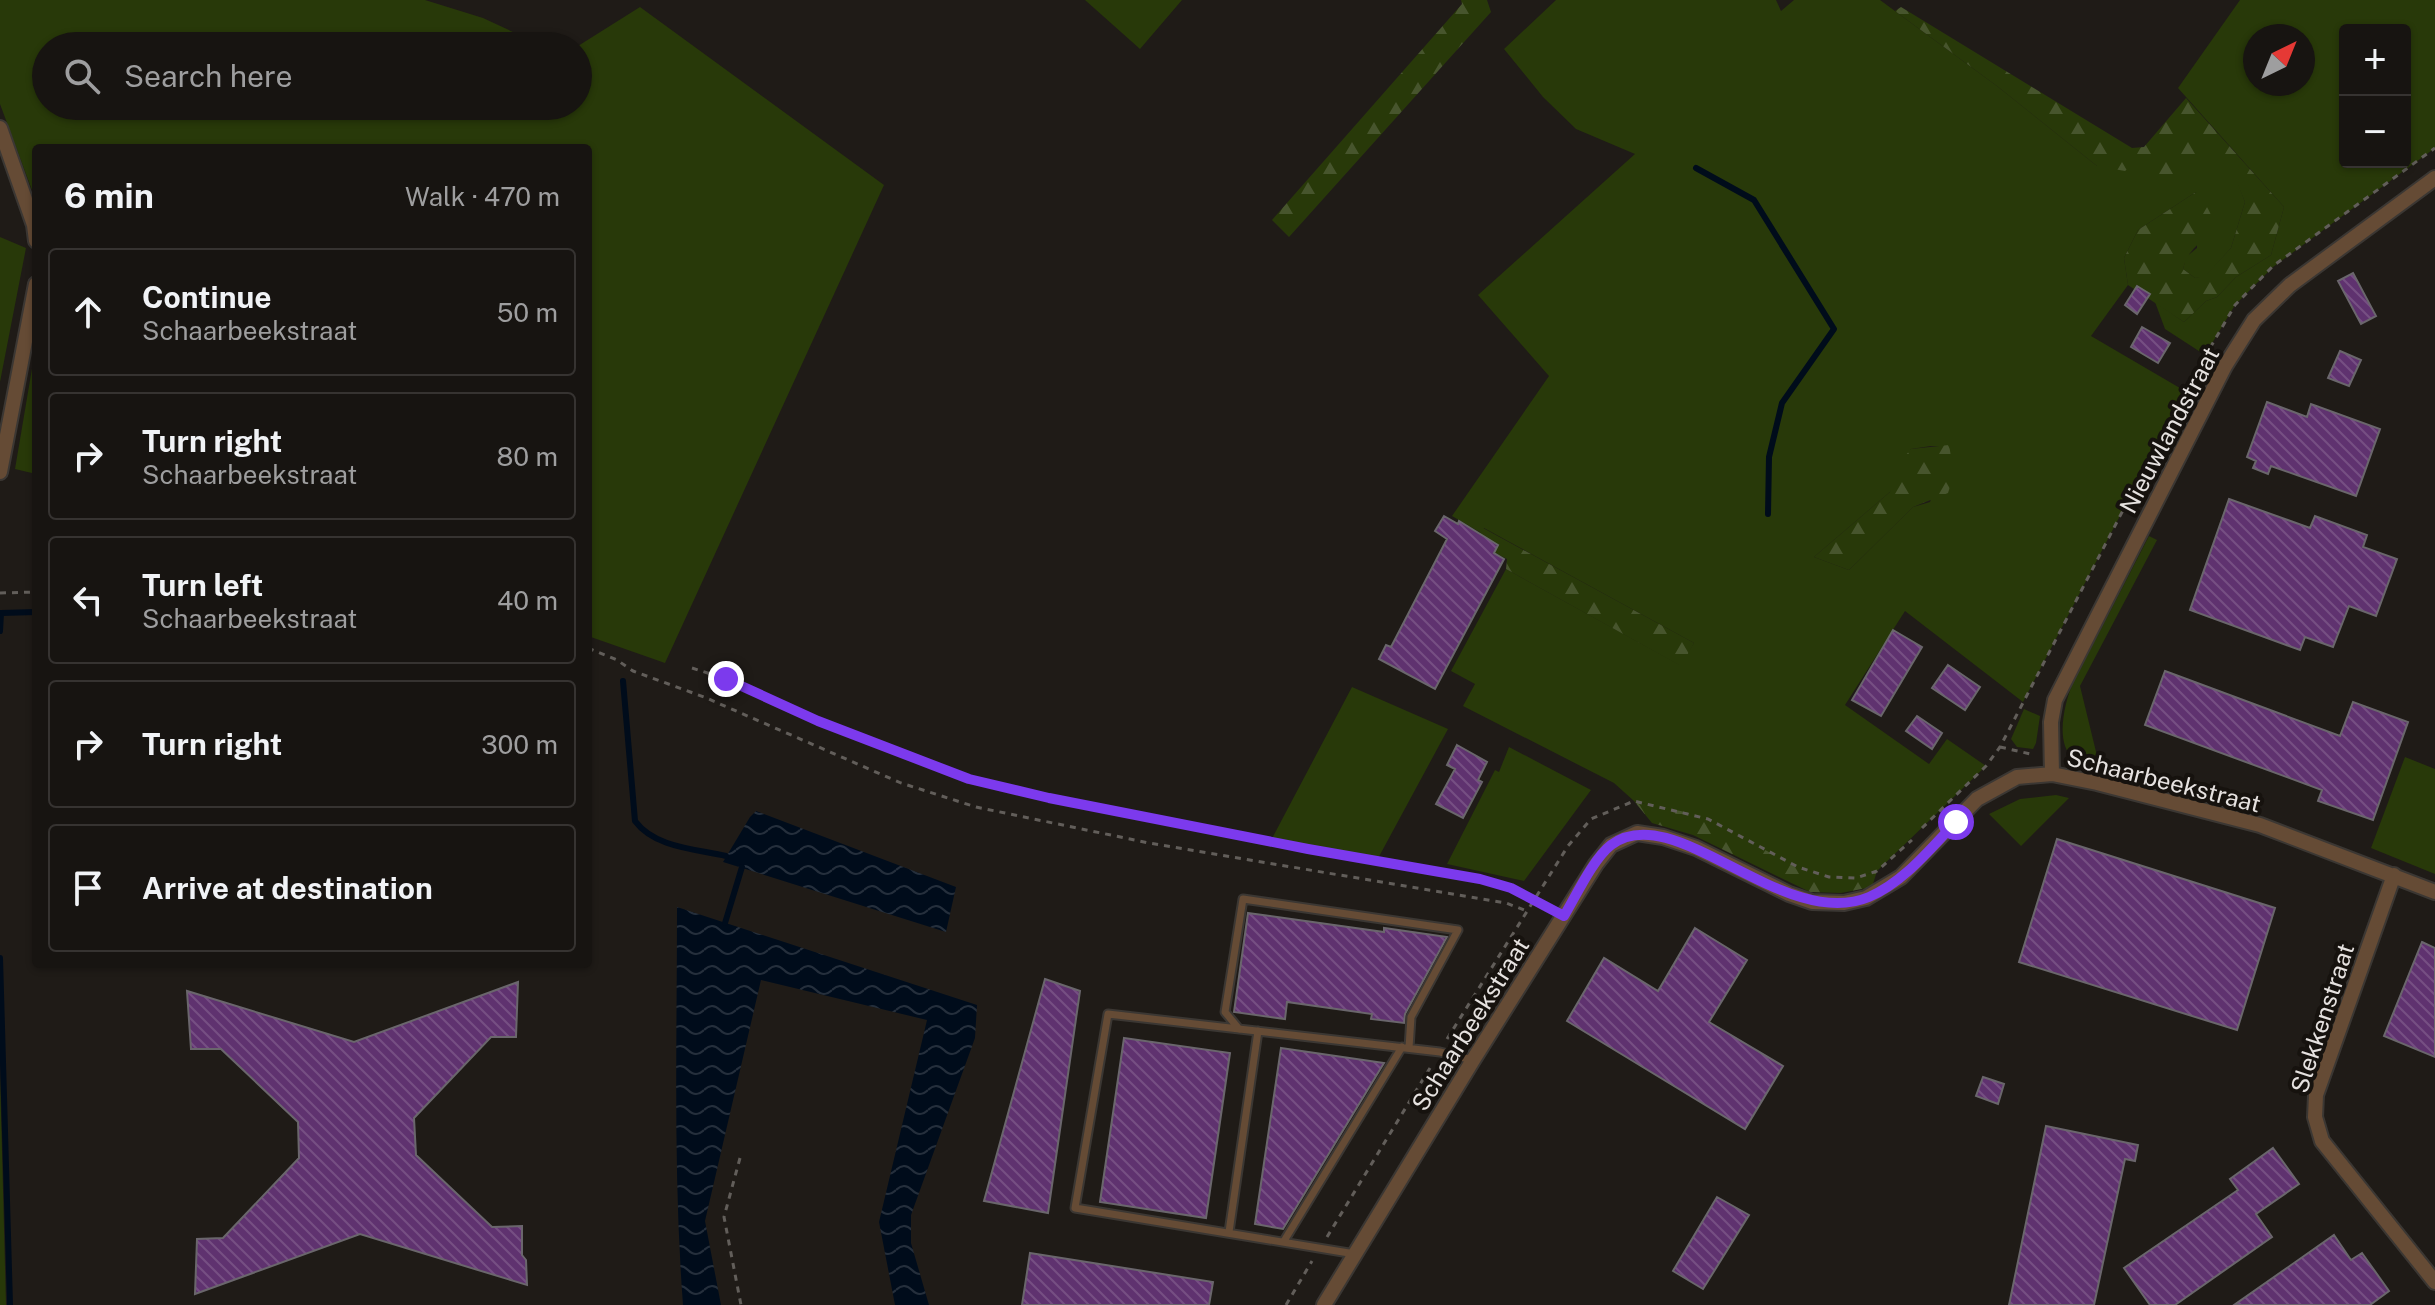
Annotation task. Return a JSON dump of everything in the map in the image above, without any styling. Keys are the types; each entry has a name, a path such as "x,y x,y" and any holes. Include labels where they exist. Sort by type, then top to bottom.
{"street":[{"path":"0,128 32,219"},
{"name":"Nieuwlandstraat","path":"2052,774 2051,722 2055,700 2225,366 2254,320 2290,285 2435,178"},
{"path":"0,472 32,305"},
{"name":"Schaarbeekstraat","path":"1324,1305 1596,864 1611,845 1637,833 1663,837 1696,848 1789,894 1812,902 1844,903 1866,898 1901,877 1977,799 2017,777 2052,774 2260,825 2435,892"},
{"name":"Slekkenstraat","path":"2394,875 2316,1095 2315,1117 2322,1141 2435,1282"}],"lane":[{"path":"1239,1029 1225,1012 1243,899 1458,930 1411,1017 1405,1048 1284,1241"},
{"path":"1355,1254 1075,1208 1108,1014 1440,1052 1473,1060"},
{"path":"1229,1232 1258,1031"}],"path":[{"path":"0,593 32,592"},
{"path":"592,650 633,671 704,697 901,783 976,807 1149,843 1506,903 1527,911"},
{"path":"692,668 726,679 832,727 969,779 1278,843 1480,879 1511,888 1564,916"},
{"path":"1922,829 1986,766 2000,747 2023,702"},
{"path":"2000,747 2034,754 2052,774"},
{"path":"1286,1305 1527,911 1568,846 1591,819 1634,801 1708,819 1798,867 1829,877 1856,878 1877,871 1913,838"},
{"path":"740,1158 724,1217 741,1305"}],"green space":[{"path":"0,0 425,0 483,18 513,32 32,32 32,120 592,120 592,37 640,7 884,185 665,663 592,637 592,144 32,144 32,190 0,104"},
{"path":"1085,0 1182,0 1140,49"},
{"path":"1461,0 1487,0 1491,12 1289,237 1272,220 1462,4"},
{"path":"1556,0 1776,0 1781,11 1794,0 1880,0 1997,86 2097,166 2205,145 2235,175 2245,202 2231,248 2205,277 2195,278 2183,269 2186,257 2197,248 2196,192 2138,230 2124,258 2128,285 2091,336 2185,391 2023,702 1905,611 1845,705 1929,764 1947,739 1986,766 1877,871 1856,878 1829,877 1798,867 1671,811 1634,801 1614,783 1463,706 1475,684 1451,671 1506,569 1680,665 1694,643 1484,528 1481,533 1452,516 1549,376 1478,295 1635,154 1576,129 1543,97 1504,49","holes":["1949,446 1930,502 1913,507 1849,570 1814,557 1890,492 1911,449"]},
{"path":"2240,0 2435,0 2435,148 2411,166 2411,24 2339,24 2339,168 2408,168 2273,267 2235,305 2205,355 2165,329 2155,302 2184,322 2206,301 2217,297 2236,277 2271,255 2284,207 2178,88"},
{"path":"1901,7 2132,148 2144,147 2186,98 2284,207 2271,255 2236,277 2217,297 2206,301 2184,322 2128,285 2124,258 2138,230 2196,192 2207,207 2212,228 2187,257 2183,269 2195,278 2205,276 2231,248 2245,202 2234,175 2205,146 2167,188 2138,160 2125,171 2097,166 1997,86 1895,11"},
{"path":"0,237 26,248 0,382"},
{"path":"32,369 32,473 15,469"},
{"path":"1949,445 1954,474 1948,493 1913,507 1849,570 1814,557 1890,492 1894,469 1911,449"},
{"path":"1483,528 1694,643 1681,666 1506,569 1507,559 1475,543"},
{"path":"2149,536 2157,540 2080,686 2099,764 2080,760 2068,752 2064,744 2064,712 2069,692"},
{"path":"1352,687 1448,729 1375,864 1268,846"},
{"path":"2024,709 2040,716 2033,749 2017,747 2011,739"},
{"path":"1509,747 1591,790 1524,881 1447,864 1495,770 1499,772"},
{"path":"2405,757 2435,769 2435,874 2371,848"},
{"path":"2056,795 2069,798 2021,846 1989,814 2020,799"},
{"path":"1634,801 1703,817 1812,871 1833,876 1854,876 1877,871 1872,887 1841,893 1810,892 1693,835 1652,823"},
{"path":"0,1074 6,1305 0,1305"}],"water":[{"path":"756,811 956,887 946,932 723,862"},
{"path":"677,907 977,1005 975,1038 911,1215 911,1243 929,1305 895,1305 879,1222 927,1020 761,980 705,1221 721,1305 683,1305 677,1156"}],"building":[{"path":"2353,273 2376,316 2361,324 2338,281"},
{"path":"2137,286 2150,294 2137,314 2125,305"},
{"path":"2142,327 2170,343 2158,363 2131,347"},
{"path":"2340,351 2361,360 2349,386 2328,378"},
{"path":"2267,402 2307,417 2311,404 2380,429 2356,496 2271,466 2268,474 2253,468 2256,461 2247,457"},
{"path":"2229,499 2310,528 2315,516 2367,535 2363,547 2397,559 2376,616 2349,606 2333,647 2305,637 2300,650 2190,610"},
{"path":"1444,516 1458,524 1459,521 1498,545 1494,553 1504,559 1435,689 1379,659 1386,645 1391,647 1447,539 1435,531"},
{"path":"1893,630 1922,647 1881,716 1852,700"},
{"path":"1948,665 1980,687 1965,710 1932,688"},
{"path":"2165,671 2340,736 2353,702 2408,722 2373,820 2318,801 2322,790 2145,725"},
{"path":"1917,716 1942,733 1932,749 1906,731"},
{"path":"1457,745 1487,762 1478,780 1482,782 1463,818 1436,804 1455,769 1447,765"},
{"path":"2057,839 2275,908 2237,1030 2019,962"},
{"path":"1248,913 1384,932 1384,928 1447,937 1405,1014 1404,1023 1371,1019 1372,1014 1287,1002 1285,1019 1234,1012"},
{"path":"1695,928 1747,960 1709,1022 1783,1066 1745,1129 1567,1021 1604,958 1658,991"},
{"path":"2422,942 2435,948 2435,1057 2384,1036"},
{"path":"1045,979 1080,991 1048,1213 984,1201"},
{"path":"518,982 516,1037 491,1037 414,1118 416,1155 492,1227 522,1226 522,1255 526,1260 527,1285 360,1234 195,1294 197,1239 223,1238 299,1158 298,1122 221,1049 191,1049 187,991 354,1042"},
{"path":"1124,1038 1230,1053 1206,1218 1100,1202"},
{"path":"1281,1048 1384,1063 1283,1229 1255,1224"},
{"path":"1983,1077 2004,1084 1998,1104 1976,1096"},
{"path":"2046,1126 2138,1145 2135,1161 2125,1159 2094,1305 2009,1305"},
{"path":"2273,1148 2299,1184 2256,1214 2272,1237 2175,1305 2150,1305 2124,1268 2238,1190 2230,1179"},
{"path":"1717,1197 1749,1215 1703,1289 1673,1271"},
{"path":"2334,1235 2351,1260 2362,1253 2389,1291 2370,1305 2234,1305"},
{"path":"1030,1253 1213,1282 1209,1305 1022,1305"}],"waterway":[{"path":"1696,168 1754,200 1834,329 1782,403 1769,457 1768,514"},
{"path":"0,631 1,613 32,612"},
{"path":"623,681 635,821 643,830 665,842 726,856"},
{"path":"725,923 742,867"},
{"path":"0,958 10,1305"}],"route":[{"path":"726,679 818,721 969,779 1049,798 1308,849 1480,879 1511,888 1564,916 1611,845 1637,833 1663,837 1696,848 1789,894 1812,902 1844,903 1884,890 1956,822"}]}
